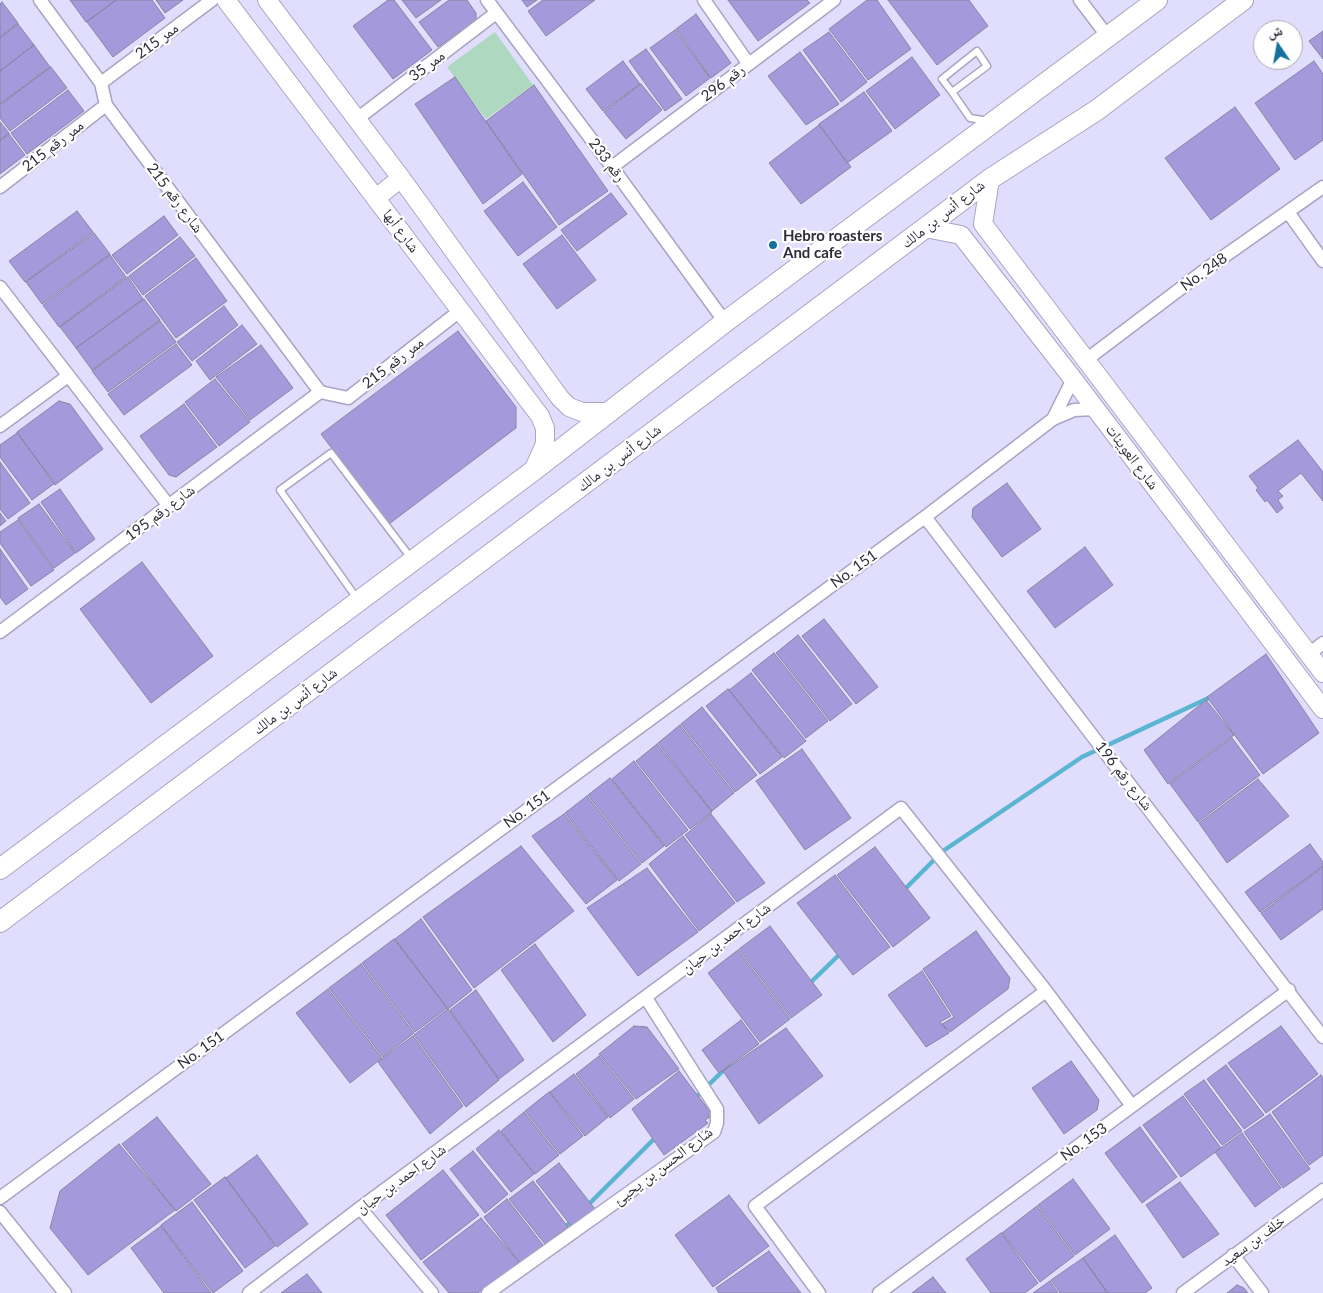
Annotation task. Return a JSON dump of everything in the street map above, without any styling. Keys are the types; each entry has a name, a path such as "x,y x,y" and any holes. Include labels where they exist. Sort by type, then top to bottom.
{"main road":[{"path":"0,869 533,472 725,322 1157,0"},
{"name":"شارع أنس بن مالك","path":"0,922 990,178 1097,110 1243,0"}],"street":[{"name":"شارع رقم 215","path":"40,0 101,83 106,106 320,392"},
{"name":"ممر 215","path":"101,83 212,0"},
{"name":"شارع أبها","path":"226,0 540,416 544,428 545,444 533,472"},
{"name":"شارع أبها","path":"267,0 401,178 560,398 570,407 582,412 611,412"},
{"name":"رقم 233","path":"487,0 725,322"},
{"path":"704,0 748,63"},
{"name":"رقم 296","path":"612,167 748,63 821,4 834,0"},
{"path":"1080,0 1108,37"},
{"name":"ممر 35","path":"357,119 496,13"},
{"name":"ممر رقم 215","path":"0,187 106,106"},
{"path":"376,198 401,178"},
{"name":"شارع العوينات","path":"990,178 983,224 1086,360 1316,649 1323,673"},
{"name":"No. 248","path":"1086,360 1209,267 1323,186"},
{"path":"1288,212 1323,261"},
{"name":"شارع العوينات","path":"925,228 961,235 1096,409 1323,710"},
{"path":"998,282 991,266 991,256 995,253 1000,254 1015,265"},
{"path":"0,287 169,506"},
{"name":"ممر رقم 215","path":"320,392 348,398 461,310"},
{"path":"0,426 68,376"},
{"name":"No. 151","path":"1053,419 1073,379"},
{"path":"526,396 548,380"},
{"name":"شارع رقم 195","path":"0,632 320,392"},
{"name":"No. 151","path":"0,1198 925,517 1053,419 1074,410 1096,409"},
{"name":"شارع رقم 196","path":"925,517 1323,1037"},
{"name":"شارع احمد بن حيان","path":"249,1293 360,1208 901,808 1046,991 1132,1106"},
{"name":"No. 153","path":"879,1293 1288,990"},
{"path":"819,1293 755,1206 1046,991"},
{"name":"شارع الحسن بن يحيئ","path":"488,1293 714,1132 717,1123 717,1109 646,998"},
{"name":"خلف بن سعيد","path":"1182,1293 1323,1190"},
{"path":"360,1208 432,1293"},
{"path":"0,1212 65,1293"},
{"path":"1234,1255 1262,1293"}],"lane":[{"path":"952,92 987,66 977,51 942,79 970,118 994,122"},
{"path":"359,602 280,490 331,453 413,561"}],"green space":[{"path":"495,32 533,85 486,119 447,67"}],"building":[{"path":"70,0 116,0 86,22"},
{"path":"116,0 152,0 165,18 113,57 87,22"},
{"path":"156,0 183,0 165,13"},
{"path":"388,0 394,0 432,50 393,79 353,26"},
{"path":"402,0 441,0 416,18"},
{"path":"449,0 467,0 476,13 476,20 438,47 419,22"},
{"path":"522,0 537,0 527,7"},
{"path":"543,0 595,0 546,36 528,11"},
{"path":"728,0 807,0 810,3 758,41"},
{"path":"867,0 877,0 911,49 868,80 829,29"},
{"path":"888,0 969,0 988,26 937,65"},
{"path":"2,2 18,23 0,37 0,4"},
{"path":"696,14 731,63 711,78 676,29"},
{"path":"18,24 34,45 0,71 0,38"},
{"path":"675,30 710,78 686,96 650,48"},
{"path":"1323,31 1323,59 1309,41"},
{"path":"829,32 867,82 841,102 803,50"},
{"path":"34,45 50,67 0,104 0,71"},
{"path":"646,49 682,99 665,111 629,61"},
{"path":"800,52 839,104 806,125 768,76"},
{"path":"912,57 940,95 895,129 866,91"},
{"path":"623,61 640,84 603,111 586,89"},
{"path":"1314,61 1323,74 1323,140 1295,160 1255,103"},
{"path":"51,67 67,88 10,131 0,118 0,105"},
{"path":"455,77 522,174 483,204 415,104"},
{"path":"641,84 662,110 626,139 604,112"},
{"path":"534,85 608,191 559,225 486,121"},
{"path":"68,90 84,111 27,154 11,133"},
{"path":"864,92 892,131 847,163 819,124"},
{"path":"1235,107 1280,169 1211,220 1165,158"},
{"path":"0,122 9,133 0,140"},
{"path":"819,125 851,167 801,204 769,163"},
{"path":"9,134 25,155 0,174 0,141"},
{"path":"523,182 557,227 518,256 484,211"},
{"path":"611,193 627,214 577,251 561,230"},
{"path":"77,211 93,232 25,282 9,261"},
{"path":"164,216 178,235 127,274 112,255"},
{"path":"94,233 110,254 42,304 26,282"},
{"path":"562,235 596,280 557,309 523,264"},
{"path":"180,237 195,256 143,295 129,276"},
{"path":"110,255 126,277 59,327 43,305"},
{"path":"196,258 227,301 176,338 145,296"},
{"path":"128,277 143,299 76,348 60,327"},
{"path":"144,299 160,320 92,370 76,348"},
{"path":"224,306 238,325 192,361 177,342"},
{"path":"160,321 176,342 108,392 92,371"},
{"path":"242,325 257,344 210,380 196,361"},
{"path":"458,331 516,407 516,428 389,524 321,434"},
{"path":"176,344 192,365 124,415 108,394"},
{"path":"261,345 293,388 250,420 216,377"},
{"path":"215,379 250,422 219,446 185,402"},
{"path":"59,401 70,404 103,449 55,485 17,432"},
{"path":"184,404 217,447 176,477 169,475 140,436"},
{"path":"17,433 55,483 32,500 0,457 0,445"},
{"path":"1298,440 1323,472 1323,501 1301,473 1278,491 1283,496 1278,500 1283,508 1277,513 1267,500 1265,502 1249,476"},
{"path":"0,462 30,503 8,519 0,509"},
{"path":"1007,483 1041,529 1002,557 972,517 973,508"},
{"path":"60,489 95,539 76,553 41,502"},
{"path":"39,504 75,553 54,568 18,518"},
{"path":"0,513 6,521 0,526"},
{"path":"18,520 54,570 31,586 0,543 0,532"},
{"path":"1085,547 1113,585 1055,628 1027,591"},
{"path":"0,549 28,589 6,605 0,597"},
{"path":"142,562 213,656 151,703 80,609"},
{"path":"824,619 878,687 856,704 802,636"},
{"path":"798,635 852,704 830,721 776,653"},
{"path":"774,653 828,721 806,738 752,670"},
{"path":"1266,654 1319,733 1263,774 1207,697"},
{"path":"751,673 806,741 784,758 729,690"},
{"path":"728,689 782,757 760,774 706,706"},
{"path":"1206,700 1234,735 1168,784 1144,750"},
{"path":"702,707 757,775 735,792 681,724"},
{"path":"680,725 734,793 712,811 658,743"},
{"path":"1232,738 1260,775 1198,822 1170,784"},
{"path":"657,744 712,812 690,829 636,761"},
{"path":"802,749 851,818 805,850 756,781"},
{"path":"634,761 688,830 666,847 612,779"},
{"path":"610,778 664,846 642,863 588,795"},
{"path":"1258,779 1289,816 1227,863 1199,823"},
{"path":"587,796 641,864 619,881 565,813"},
{"path":"564,814 617,880 586,904 532,836"},
{"path":"711,814 765,883 737,902 685,835"},
{"path":"683,836 735,903 699,931 649,864"},
{"path":"1310,844 1323,862 1323,866 1260,912 1245,892"},
{"path":"521,846 574,911 474,988 423,917"},
{"path":"875,847 930,918 893,947 837,875"},
{"path":"1323,867 1323,909 1281,940 1261,913"},
{"path":"647,868 698,932 638,976 587,908"},
{"path":"835,875 890,947 853,975 797,903"},
{"path":"421,919 472,990 448,1009 395,939"},
{"path":"770,926 822,995 791,1018 739,949"},
{"path":"976,931 1010,978 1008,989 950,1032 942,1024 954,1017 923,969"},
{"path":"394,939 447,1008 415,1032 362,963"},
{"path":"535,944 586,1015 553,1042 501,970"},
{"path":"738,950 790,1019 760,1042 708,973"},
{"path":"361,964 414,1033 383,1057 329,988"},
{"path":"922,971 951,1016 940,1022 949,1033 926,1047 888,995"},
{"path":"328,989 382,1058 350,1083 296,1013"},
{"path":"476,990 524,1060 499,1079 450,1010"},
{"path":"448,1009 499,1080 466,1107 414,1035"},
{"path":"741,1020 759,1044 719,1073 702,1050"},
{"path":"634,1026 647,1027 679,1069 636,1099 599,1054"},
{"path":"1281,1026 1318,1074 1266,1113 1228,1063"},
{"path":"786,1028 823,1076 759,1124 723,1071"},
{"path":"413,1036 463,1106 430,1134 378,1062"},
{"path":"599,1056 634,1099 610,1118 576,1074"},
{"path":"1071,1061 1099,1100 1097,1110 1064,1134 1032,1088"},
{"path":"1226,1065 1264,1115 1244,1129 1207,1079"},
{"path":"679,1071 711,1113 708,1115 710,1117 705,1120 708,1123 664,1155 632,1109"},
{"path":"574,1074 608,1117 585,1136 550,1092"},
{"path":"1321,1075 1323,1078 1323,1155 1309,1165 1272,1112"},
{"path":"1204,1080 1242,1131 1222,1145 1184,1094"},
{"path":"549,1092 583,1136 560,1154 525,1111"},
{"path":"1183,1096 1221,1148 1181,1177 1143,1125"},
{"path":"524,1112 559,1155 535,1174 501,1131"},
{"path":"1270,1114 1310,1169 1283,1188 1244,1132"},
{"path":"157,1117 211,1184 176,1211 122,1144"},
{"path":"1140,1127 1177,1177 1142,1203 1105,1153"},
{"path":"499,1130 534,1174 511,1192 476,1149"},
{"path":"1242,1133 1281,1188 1255,1207 1215,1152"},
{"path":"119,1144 175,1210 88,1275 50,1228 60,1191"},
{"path":"473,1151 508,1194 485,1213 450,1169"},
{"path":"257,1155 308,1224 277,1247 226,1178"},
{"path":"559,1163 595,1209 572,1227 536,1181"},
{"path":"443,1170 479,1215 421,1260 386,1215"},
{"path":"225,1177 275,1246 245,1268 194,1200"},
{"path":"1073,1179 1110,1229 1075,1255 1038,1205"},
{"path":"533,1181 568,1227 545,1244 509,1199"},
{"path":"1180,1182 1219,1234 1183,1258 1146,1205"},
{"path":"729,1195 769,1246 713,1287 675,1235"},
{"path":"507,1199 543,1245 520,1263 484,1217"},
{"path":"192,1202 243,1271 213,1293 161,1225"},
{"path":"1037,1206 1074,1256 1040,1282 1002,1233"},
{"path":"481,1218 519,1262 478,1293 449,1293 423,1262"},
{"path":"161,1226 211,1293 164,1293 131,1248"},
{"path":"1001,1233 1038,1283 1025,1293 991,1293 966,1259"},
{"path":"1115,1235 1152,1288 1145,1293 1108,1293 1083,1258"},
{"path":"769,1251 801,1293 719,1293 716,1288"},
{"path":"1083,1258 1107,1293 1060,1293 1051,1280"},
{"path":"307,1274 322,1293 281,1293"},
{"path":"933,1277 946,1293 912,1293"},
{"path":"1050,1281 1058,1293 1033,1293"},
{"path":"1237,1285 1244,1288 1248,1293 1227,1293"}],"waterway":[{"path":"902,892 943,851 1082,757 1213,696"},
{"path":"808,985 842,952"},
{"path":"695,1098 729,1065"},
{"path":"587,1206 658,1135"},
{"path":"551,1241 573,1220"}],"place":[{"name":"Hebro roasters And cafe","path":"773,245"}]}
